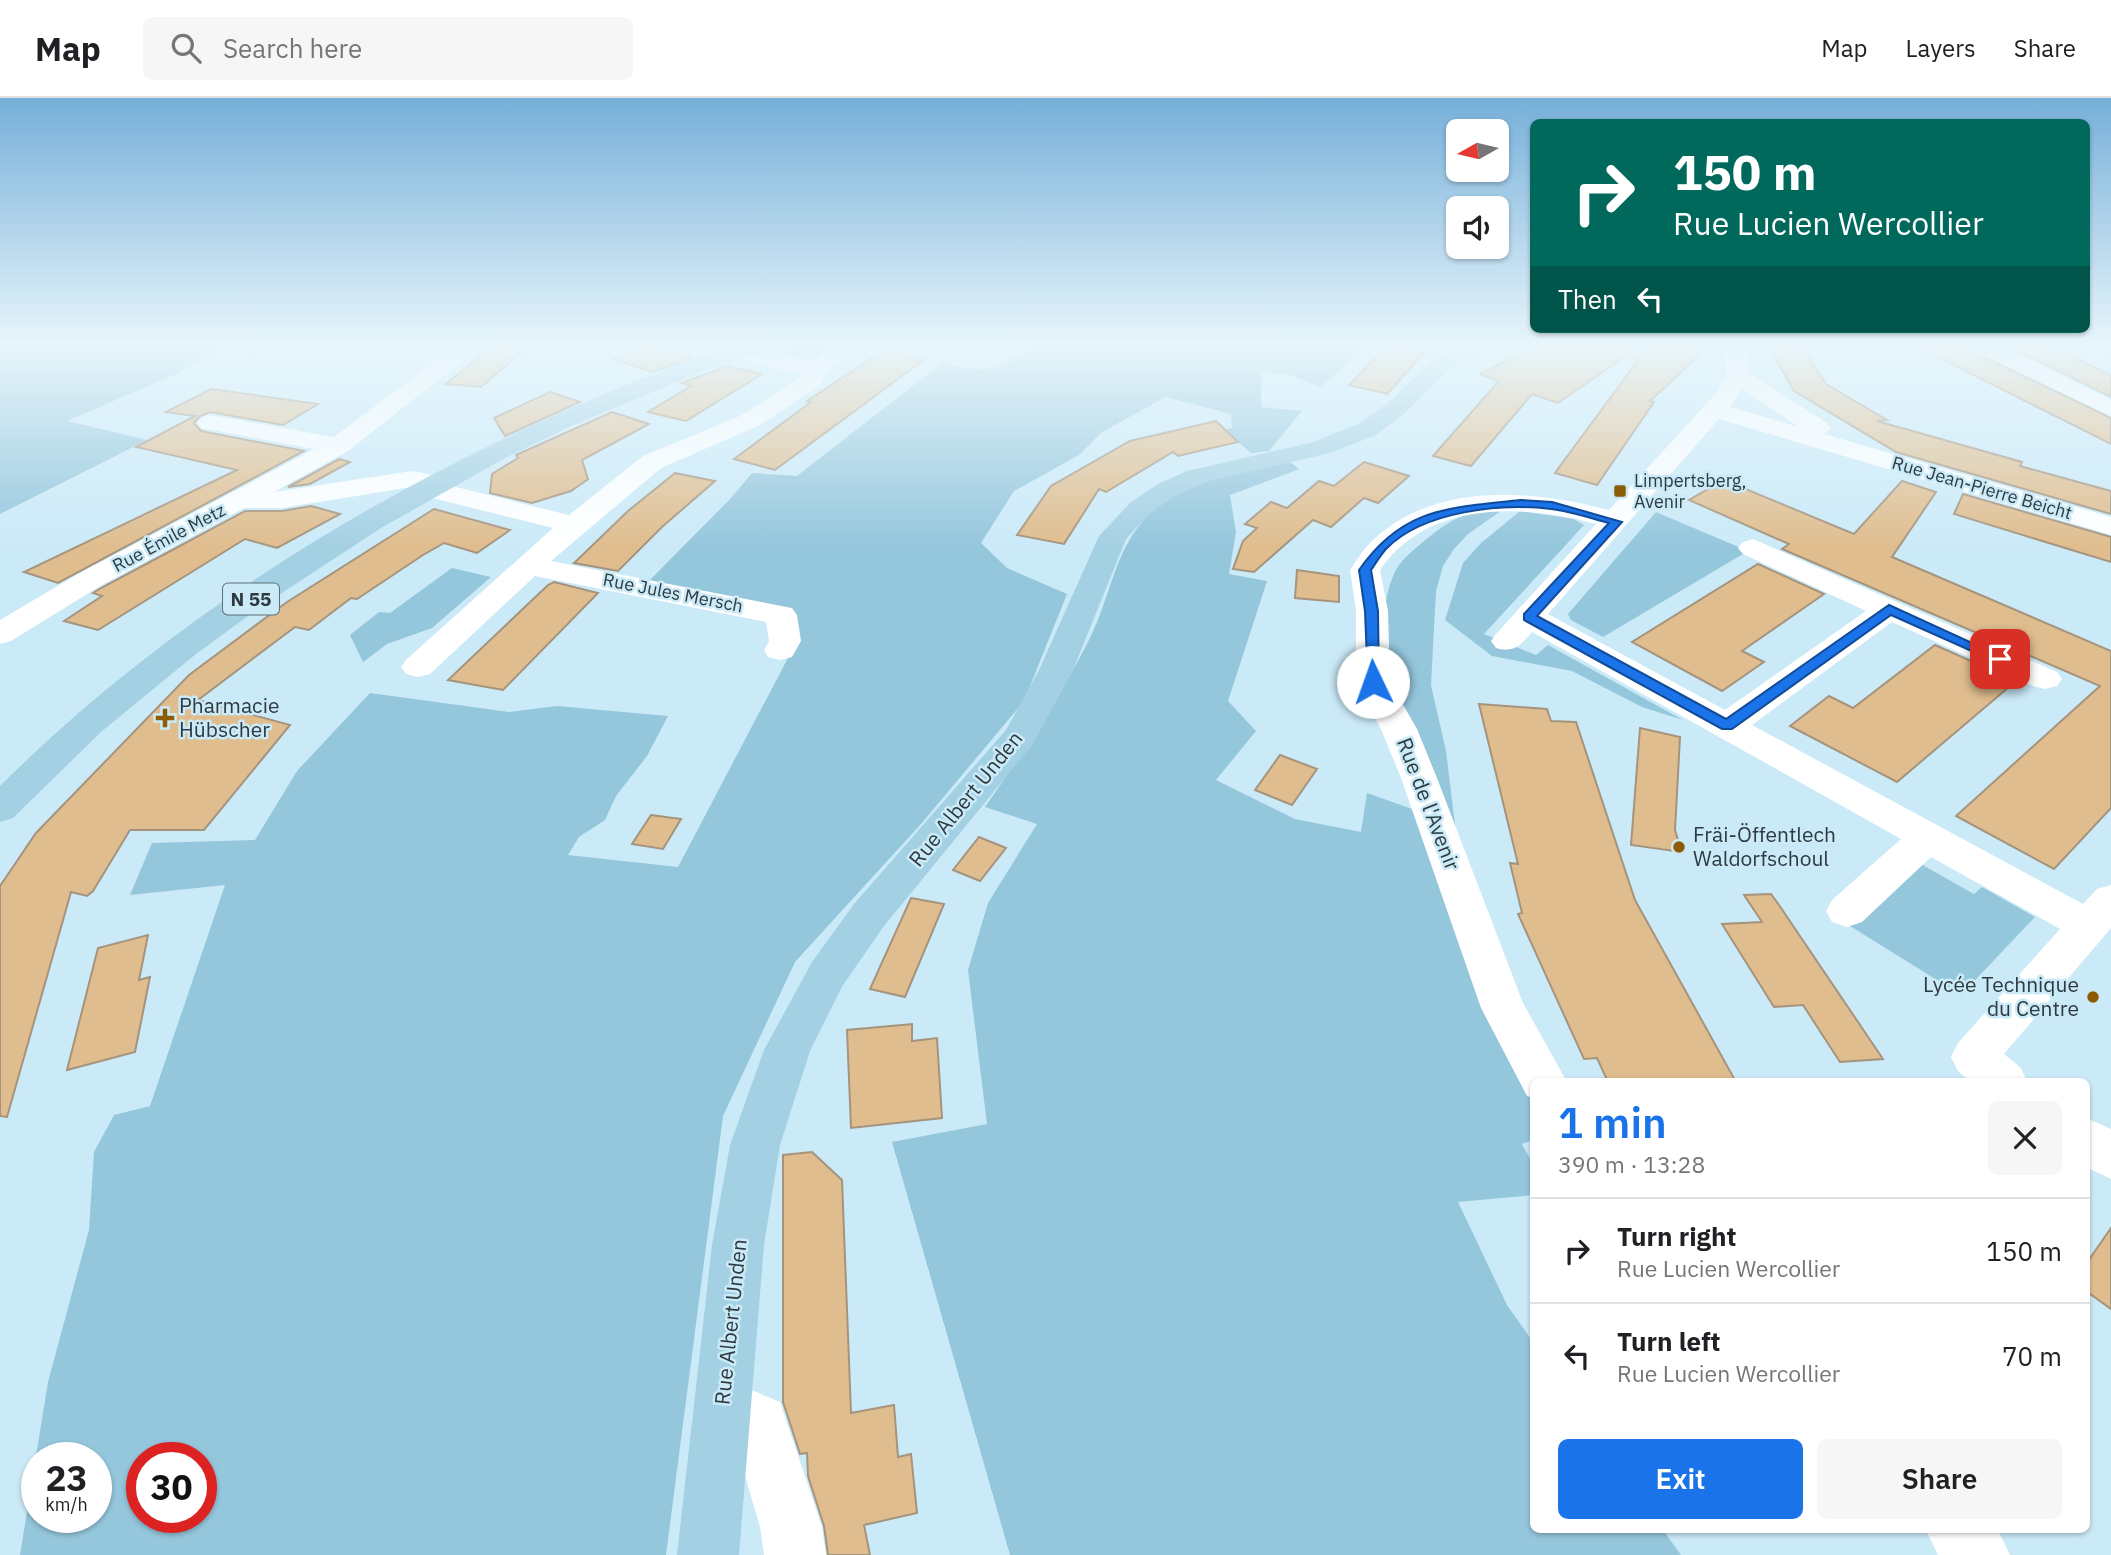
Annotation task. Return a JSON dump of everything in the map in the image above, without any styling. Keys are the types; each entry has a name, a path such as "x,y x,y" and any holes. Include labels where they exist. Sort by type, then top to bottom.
{"main road":[{"name":"N 55","path":"0,809 77,732 172,654 309,560 431,486 581,412"},
{"name":"Rue Albert Unden","path":"708,1555 738,1245 755,1145 787,1049 827,974 869,915 1020,736 1056,670 1113,536 1126,519 1149,500 1194,475 1256,459 1318,449 1355,435 1394,412"}],"street":[{"name":"Rue Émile Metz","path":"0,634 89,580 241,501 339,446 384,412"},
{"path":"418,667 573,525 652,461 751,420 763,412"},
{"path":"1713,412 1518,629 1727,726 1928,837 2100,913 1989,1069"},
{"name":"Rue Jean-Pierre Beicht","path":"1722,412 2111,526"},
{"name":"Rue Jean-Pierre Beicht","path":"1793,412 1852,450"},
{"path":"210,423 339,446"},
{"path":"241,501 282,500 412,479 573,525"},
{"name":"Rue de l'Avenir","path":"1542,1078 1503,1008 1419,778 1399,729 1373,682 1372,611 1365,570 1383,545 1413,525 1442,512 1480,506 1552,505 1616,522"},
{"path":"1753,548 2045,679"},
{"name":"Rue Jules Mersch","path":"529,566 781,615 785,641 780,650"},
{"path":"1727,726 1889,609"},
{"path":"1847,911 1928,837"},
{"path":"2090,1143 2111,1156"},
{"name":"Rue Albert Unden","path":"721,1418 742,1415 759,1423 791,1527 795,1555"},
{"path":"1960,1533 1979,1555"}],"shaded area":[{"path":"0,412 88,412 67,421 147,440 0,514"},
{"path":"879,412 1139,412 1102,432 1079,455 1014,491 981,543 1007,568 1067,594 1024,701 921,824 795,962 723,1116 666,1555 20,1555 24,1533 112,1533 112,1442 38,1442 48,1382 89,1230 94,1152 114,1115 150,1106 225,885 130,895 152,843 255,840 297,771 370,693 509,712 557,706 668,716 647,756 616,796 605,820 579,837 568,855 678,867 798,639 793,611 648,582 752,473 797,476"},
{"path":"1223,412 1301,412 1269,451 1251,453 1224,430 1232,428 1231,414"},
{"path":"1289,461 1299,469 1230,495 1236,532 1229,574 1267,581 1228,701 1256,731 1216,780 1295,819 1361,832 1367,793 1415,810 1530,1090 1530,1141 1522,1144 1530,1159 1530,1195 1458,1202 1507,1305 1530,1338 1530,1533 1665,1533 1681,1555 1010,1555 892,1142 987,1124 968,970 988,903 1037,824 985,807 1040,725 1089,640 1125,548 1135,531 1148,516 1178,493 1224,476"},
{"path":"1501,511 1468,534 1454,549 1443,566 1436,591 1431,685 1446,751 1457,841 1414,745 1390,672 1385,636 1386,603 1397,568 1424,541 1460,517"},
{"path":"1520,511 1574,519 1584,525 1484,634 1536,655 1548,645 1683,720 1642,707 1572,671 1492,656 1445,620 1463,563 1481,543"},
{"path":"1656,512 1748,551 1603,637 1571,620 1568,614"},
{"path":"452,568 491,577 432,628 387,644 363,662 350,635 379,612 390,613"},
{"path":"1919,863 1974,894 1982,887 2035,917 1961,995 1850,926"}],"building":[{"path":"166,412 305,412 283,425 210,412 200,416 194,423 201,431 304,451 58,583 24,572 237,470 136,447 195,416"},
{"path":"507,412 558,412 505,436 494,418"},
{"path":"612,412 649,424 582,460 588,479 571,491 532,503 490,493 492,474 518,458 516,455"},
{"path":"648,412 701,412 686,421"},
{"path":"798,412 853,412 775,470 734,459"},
{"path":"1472,412 1517,412 1471,466 1433,456"},
{"path":"1600,412 1647,412 1597,485 1555,473"},
{"path":"1829,412 1873,412 1887,420 1877,421 2022,462 2020,466 2111,491 2111,514 1896,452"},
{"path":"2047,412 2098,412 2111,418 2111,444"},
{"path":"1216,421 1238,442 1178,456 1173,452 1106,492 1099,489 1064,544 1017,535 1051,486 1130,441"},
{"path":"339,459 350,462 310,484 288,487"},
{"path":"1364,462 1409,476 1378,503 1364,498 1331,527 1313,520 1254,572 1233,569 1243,541 1257,528 1245,524 1271,502 1287,508 1319,481 1334,486"},
{"path":"675,473 715,481 662,527 618,571 574,563 628,511"},
{"path":"1724,480 1854,534 1902,481 1936,492 1892,557 2111,651 2111,808 2054,869 1956,816 2100,686 1782,549 1789,544 1689,500"},
{"path":"1963,494 2111,537 2111,562 1954,514"},
{"path":"311,506 340,514 277,548 245,539 98,630 64,621 102,596 93,593 101,588 245,511 282,511"},
{"path":"434,509 510,530 477,553 444,543 357,599 351,598 309,630 295,627 198,700 290,725 204,830 130,830 93,891 87,896 71,892 7,1117 0,1116 0,886 36,833 189,675 287,602"},
{"path":"1758,564 1824,594 1742,651 1764,662 1722,691 1632,642"},
{"path":"1297,570 1339,576 1339,602 1295,598"},
{"path":"554,582 598,593 503,690 448,680 548,585"},
{"path":"1935,645 2016,681 1897,782 1790,726 1829,696 1853,708"},
{"path":"1479,704 1547,709 1551,721 1576,722 1635,900 1734,1078 1606,1078 1597,1058 1584,1059 1518,914 1522,913 1510,863 1518,864"},
{"path":"1640,728 1680,737 1675,830 1682,852 1631,845"},
{"path":"1280,755 1317,769 1292,805 1255,790"},
{"path":"651,815 681,819 663,849 632,844"},
{"path":"979,837 1006,848 980,881 953,870"},
{"path":"1771,894 1883,1059 1840,1062 1803,1005 1774,1007 1722,924 1762,922 1744,895"},
{"path":"911,898 944,904 905,997 870,989"},
{"path":"148,935 139,980 150,977 135,1052 67,1070 98,948"},
{"path":"912,1024 912,1041 937,1038 942,1118 851,1128 847,1030"},
{"path":"812,1152 842,1180 851,1413 894,1405 898,1457 911,1454 917,1513 864,1525 870,1555 828,1555 824,1526 808,1476 807,1453 800,1454 783,1402 783,1155"},
{"path":"2111,1228 2111,1309 2090,1294 2090,1258"}],"place":[{"name":"Limpertsberg, Avenir","path":"1620,491"},
{"name":"Pharmacie Hübscher","path":"165,718"},
{"name":"Fräi-Öffentlech Waldorfschoul","path":"1679,847"},
{"name":"Lycée Technique du Centre","path":"2093,997"}],"route":[{"path":"1373,682 1370,665 1372,611 1365,570 1383,545 1413,525 1442,512 1520,504 1552,505 1616,522 1529,617 1727,726 1889,609 2000,659"}]}
